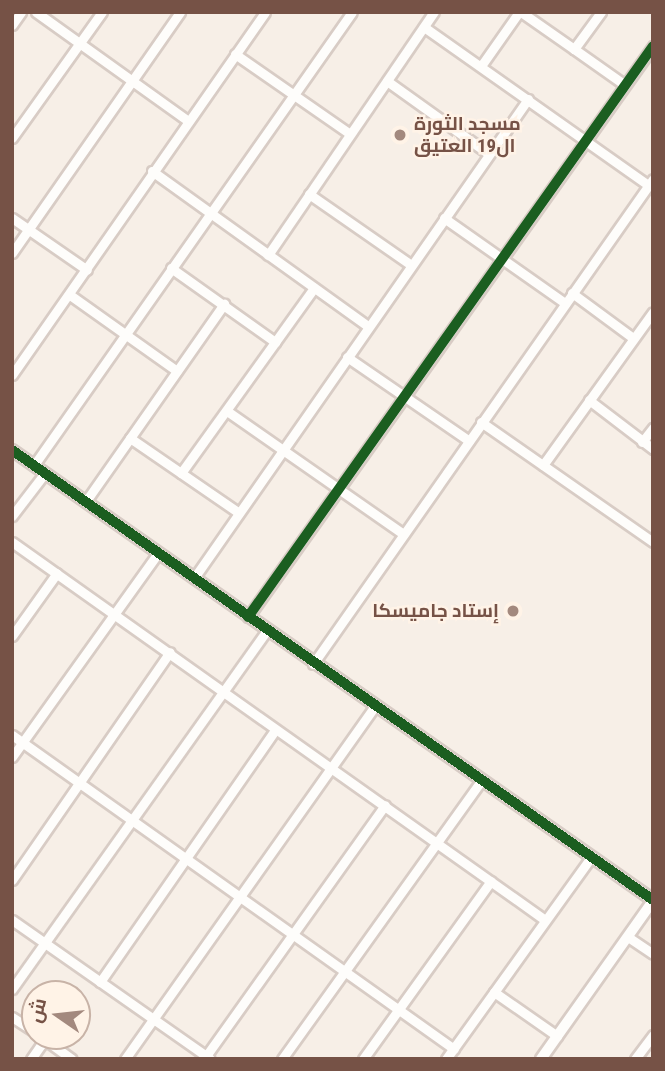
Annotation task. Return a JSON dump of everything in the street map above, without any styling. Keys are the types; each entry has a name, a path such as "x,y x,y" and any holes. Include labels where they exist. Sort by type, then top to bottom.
{"street":[{"path":"12,25 21,12"},
{"path":"36,12 188,121"},
{"path":"12,138 102,12"},
{"path":"12,253 130,79 180,12"},
{"path":"12,375 265,12"},
{"path":"34,465 352,12"},
{"path":"268,255 434,12"},
{"path":"481,66 520,12 625,85"},
{"path":"574,49 601,12"},
{"path":"313,664 651,182 585,140 424,27"},
{"path":"248,617 653,46"},
{"path":"235,54 350,134"},
{"path":"387,81 489,154"},
{"path":"194,578 528,99"},
{"path":"152,171 368,326"},
{"path":"309,194 411,265"},
{"path":"12,218 87,270"},
{"path":"444,218 565,303"},
{"path":"171,268 275,342"},
{"path":"181,473 314,288"},
{"path":"572,293 633,338"},
{"path":"70,295 177,371"},
{"path":"86,501 224,304"},
{"path":"543,465 653,312"},
{"path":"347,357 469,440"},
{"path":"589,400 653,449"},
{"path":"227,411 403,534"},
{"path":"481,422 652,541"},
{"path":"642,442 653,428"},
{"path":"130,439 239,513"},
{"path":"12,450 313,664 653,900 541,1059"},
{"path":"12,516 46,473"},
{"path":"12,542 545,920"},
{"path":"12,757 158,553"},
{"path":"12,636 57,573"},
{"path":"12,989 266,631"},
{"path":"12,880 170,652"},
{"path":"125,1059 375,706"},
{"path":"100,982 275,730"},
{"path":"12,735 454,1048"},
{"path":"282,1059 481,781"},
{"path":"12,920 208,1057 385,805"},
{"path":"446,1059 591,857"},
{"path":"363,1059 491,881"},
{"path":"628,937 653,954"},
{"path":"494,992 557,1036"},
{"path":"635,1059 653,1035"}],"cycle path":[{"path":"248,617 653,46"},
{"path":"12,450 653,900"}],"place":[{"name":"مسجد الثورة ال19 العتيق","path":"400,135"},
{"name":"إستاد جاميسكا","path":"513,611"}]}
